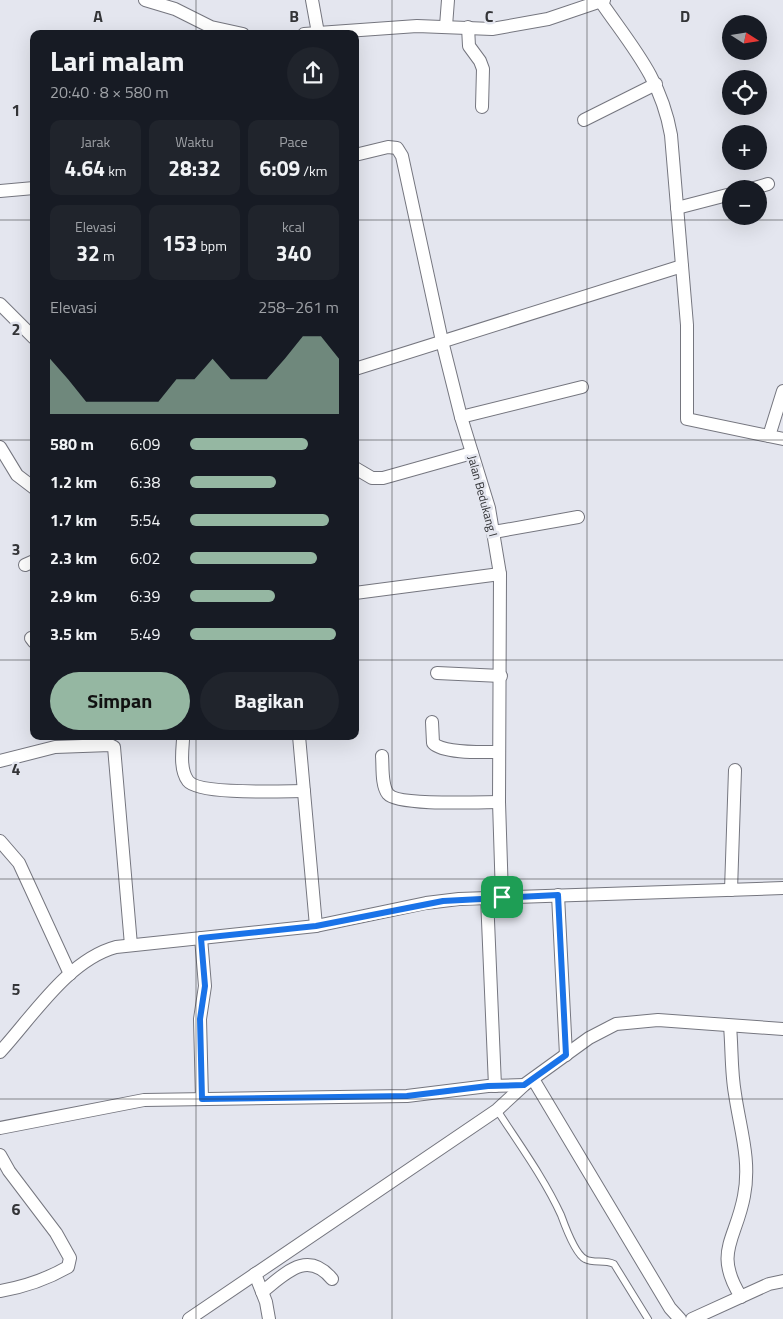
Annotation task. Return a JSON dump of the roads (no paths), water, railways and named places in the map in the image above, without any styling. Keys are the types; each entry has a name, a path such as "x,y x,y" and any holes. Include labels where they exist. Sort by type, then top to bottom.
{"street":[{"path":"145,0 174,9 209,30"},
{"path":"312,0 317,30"},
{"path":"446,26 448,0"},
{"path":"359,30 417,26 492,29 548,19 602,1 656,84 668,115 687,325 686,419 783,439"},
{"path":"468,27 469,46 483,69 482,107"},
{"path":"584,120 656,84"},
{"name":"Jalan Bedukang I","path":"359,154 388,147 397,148 401,151 442,341 494,532 500,574 501,676 499,752 502,897"},
{"path":"0,191 30,188"},
{"path":"677,208 722,196"},
{"path":"359,369 682,266"},
{"path":"0,304 30,334"},
{"path":"462,417 582,387"},
{"path":"770,436 783,391"},
{"path":"0,448 17,475 30,485"},
{"path":"359,470 372,478 383,478 472,453"},
{"path":"494,532 578,517"},
{"path":"359,592 500,574"},
{"path":"437,673 501,676"},
{"path":"432,722 433,743 436,746 455,750 499,752"},
{"path":"182,740 182,766 189,783 194,786 214,790 304,791"},
{"path":"299,740 316,926"},
{"path":"0,761 55,747 104,741 115,750 131,945"},
{"path":"382,756 385,786 387,793 394,798 410,802 500,802"},
{"path":"731,890 735,770"},
{"path":"0,842 19,863 70,974"},
{"path":"0,1052 70,974 95,955 131,945 316,926 426,903 487,897 783,888"},
{"path":"558,895 566,1055"},
{"path":"487,897 495,1086"},
{"path":"201,938 205,986 200,1019 202,1099"},
{"path":"189,1319 497,1110 528,1082 597,1033 627,1022 658,1020 783,1029"},
{"path":"730,1026 735,1094 745,1139 747,1170 744,1197 728,1248 726,1264 730,1280 741,1297"},
{"path":"0,1128 128,1101 407,1096 528,1082"},
{"path":"528,1082 670,1308 680,1319"},
{"path":"0,1155 56,1233 70,1258 68,1267 50,1276 23,1286 0,1291"},
{"path":"262,1292 290,1270 306,1265 316,1265 322,1268 332,1279"},
{"path":"255,1274 269,1319"},
{"path":"692,1319 769,1284 783,1281"}],"lane":[{"path":"497,1110 550,1191 572,1240 583,1258 590,1261 607,1260 614,1264 648,1319"}]}
